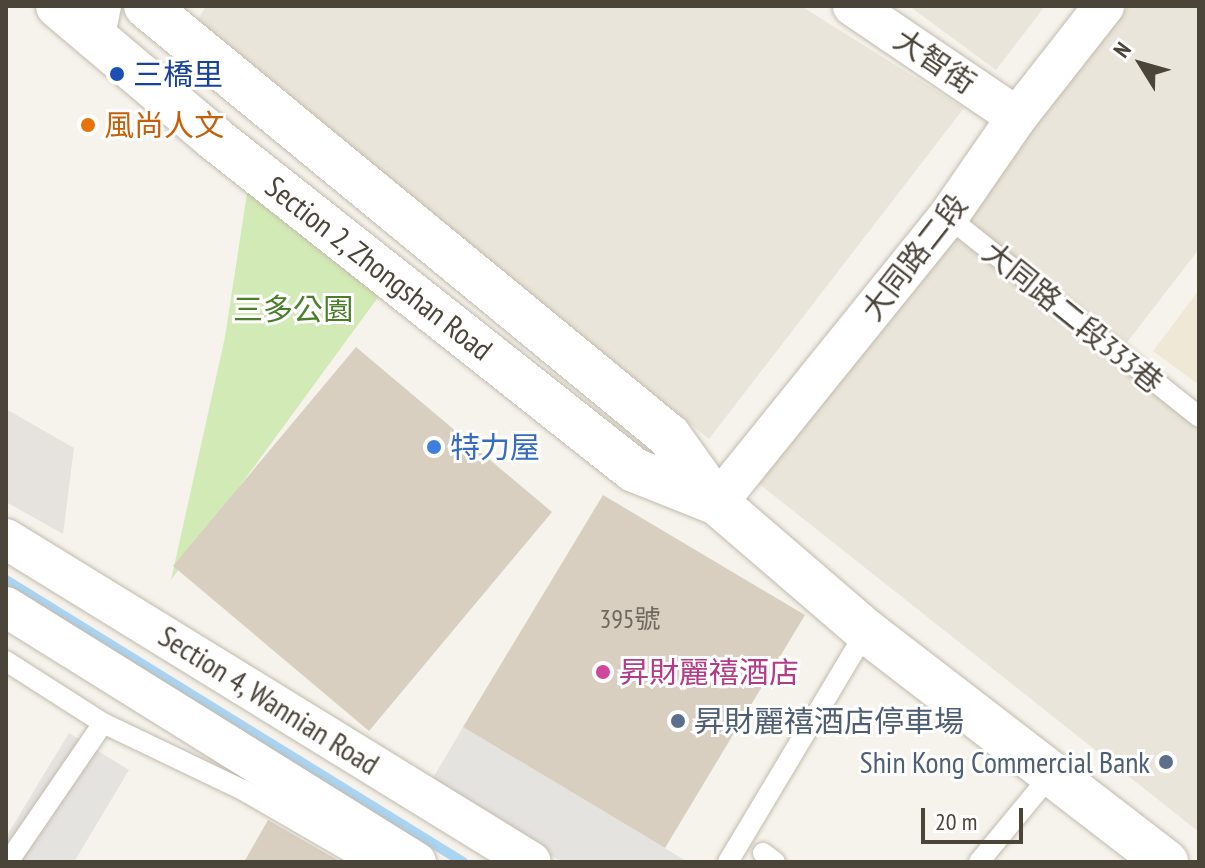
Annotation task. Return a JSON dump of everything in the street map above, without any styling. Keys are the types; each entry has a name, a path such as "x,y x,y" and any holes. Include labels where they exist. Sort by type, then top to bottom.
{"street":[{"name":"Section 2, Zhongshan Road","path":"58,6 98,20 214,138 634,470 717,503"},
{"name":"Section 2, Zhongshan Road","path":"146,6 669,436 717,503 866,631 1054,771 1166,862"},
{"name":"大智街","path":"853,6 1017,117"},
{"name":"大同路二段","path":"717,503 948,217 1017,117 1104,6"},
{"name":"Section 4, Wannian Road","path":"6,539 531,862"},
{"name":"Section 4, Wannian Road","path":"6,607 416,862"}],"lane":[{"name":"大同路二段333巷","path":"948,217 1199,417"},
{"path":"728,862 866,631"},
{"path":"6,661 103,723 243,790 367,862"},
{"path":"8,862 103,723"},
{"path":"979,862 1054,771"}],"shaded area":[{"path":"206,6 801,6 964,108 709,439 195,25"},
{"path":"909,6 1045,6 996,70"},
{"path":"1128,6 1199,6 1199,249 1115,358 1199,420 1199,832 758,483"},
{"path":"1199,290 1199,385 1153,351"},
{"path":"6,409 74,448 63,534 6,502"},
{"path":"463,727 688,862 562,862 430,783"},
{"path":"69,733 129,770 74,862 6,862 6,837"}],"green space":[{"name":"三多公園","path":"248,187 379,296 171,580 225,337"}],"building":[{"path":"356,347 552,512 369,731 173,566"},
{"path":"603,495 805,615 665,848 463,727"},
{"path":"268,820 341,862 244,862"}],"waterway":[{"path":"6,580 463,862"}],"place":[{"name":"三橋里","path":"117,74"},
{"name":"風尚人文","path":"88,125"},
{"name":"特力屋","path":"434,447"},
{"name":"昇財麗禧酒店","path":"603,672"},
{"name":"昇財麗禧酒店停車場","path":"678,721"},
{"name":"Shin Kong Commercial Bank","path":"1166,762"}]}
